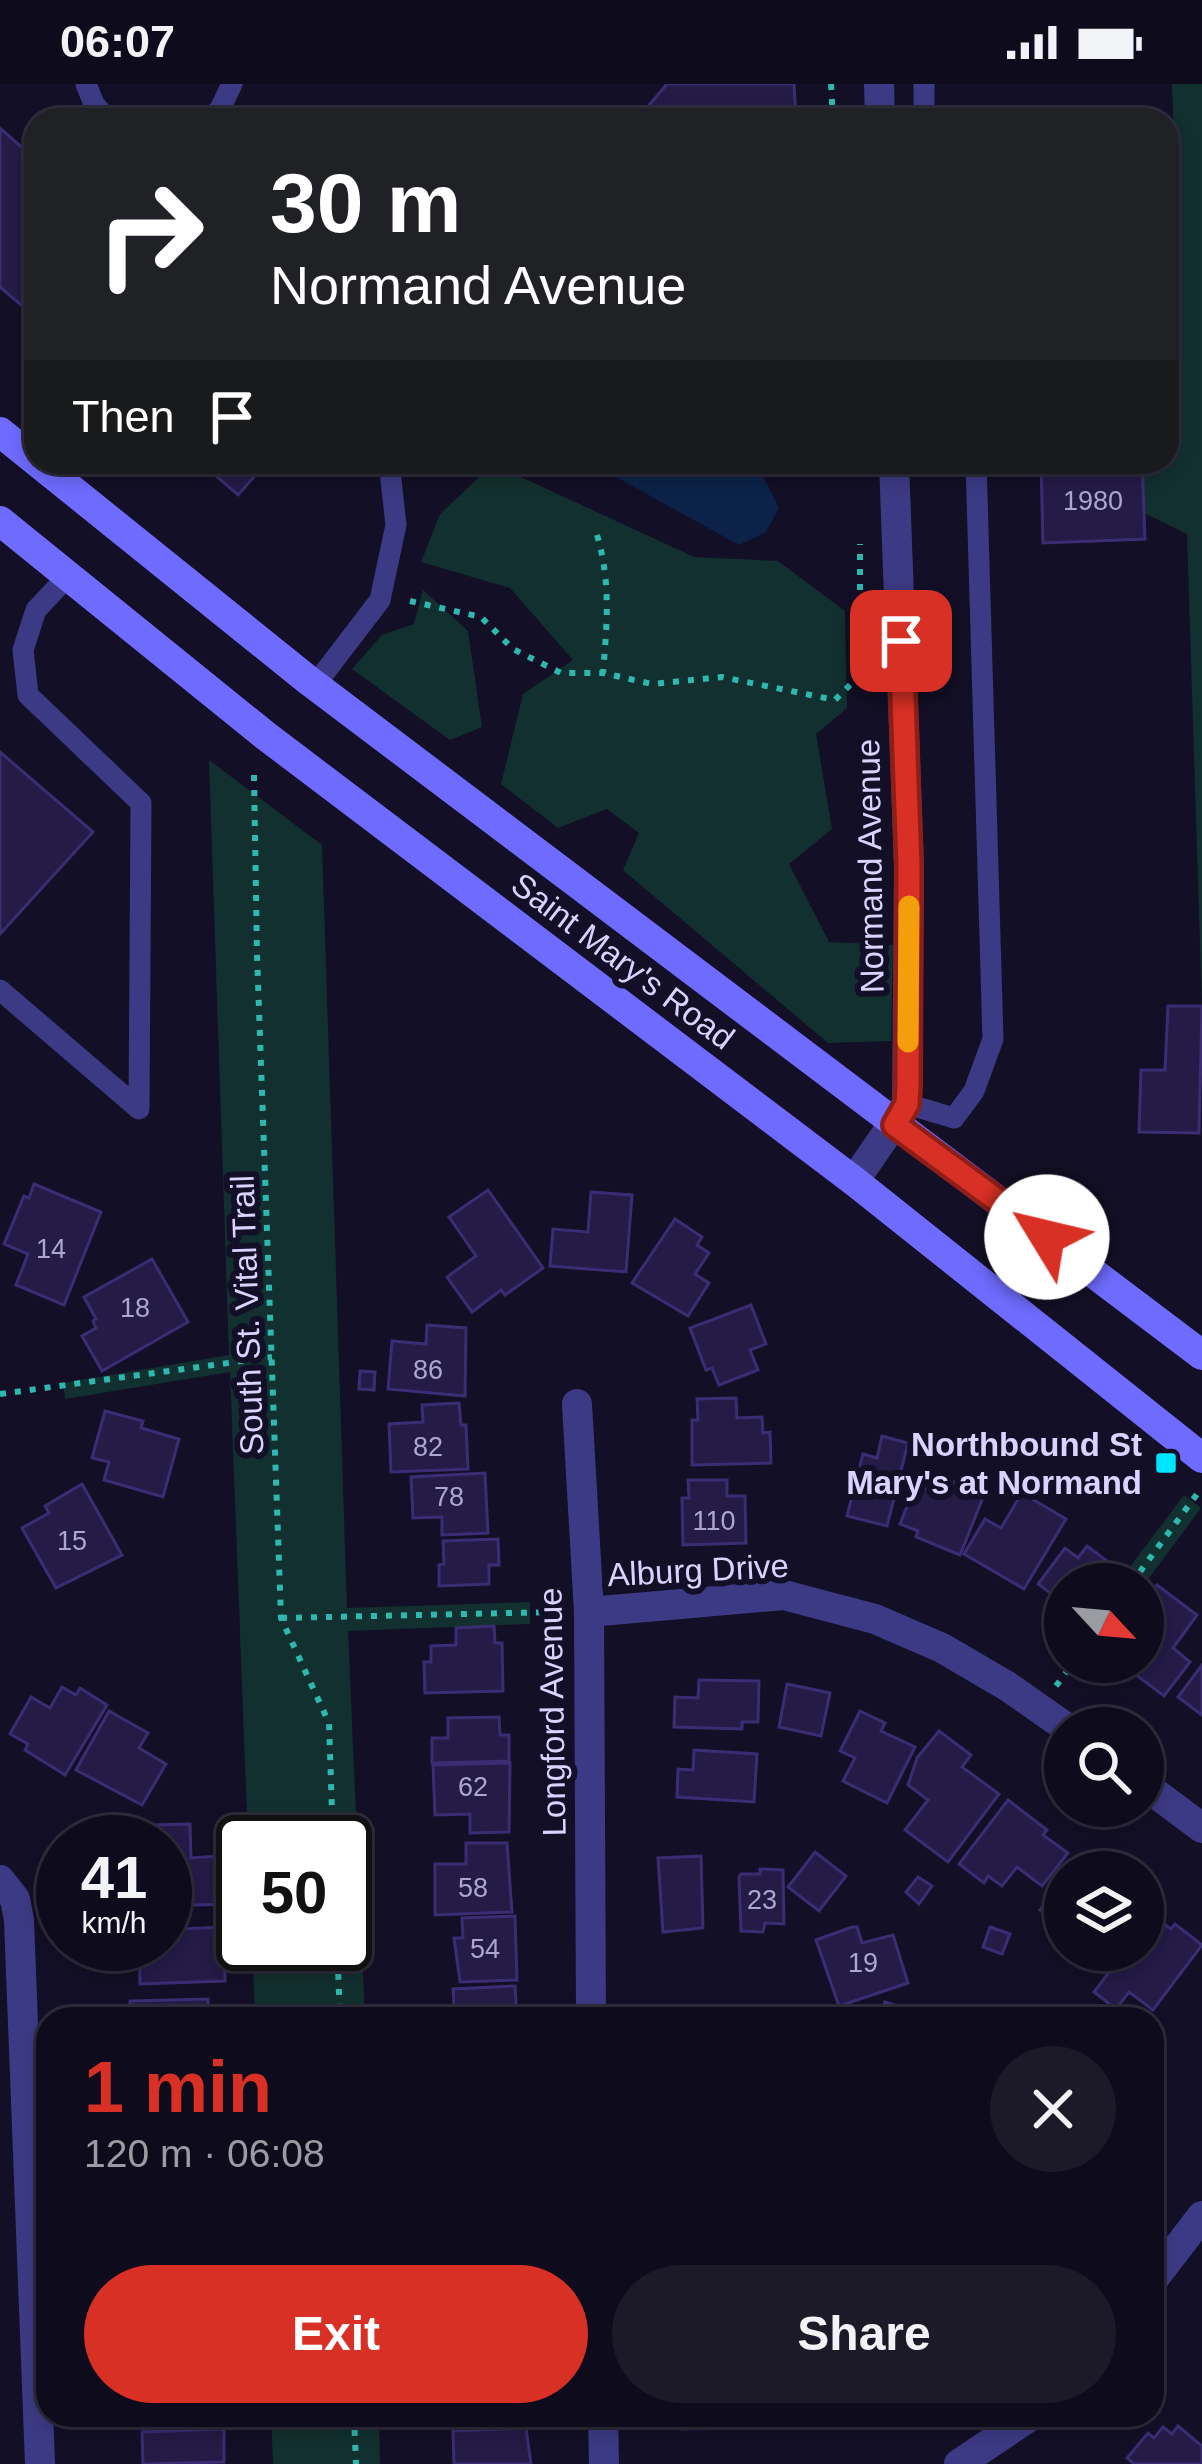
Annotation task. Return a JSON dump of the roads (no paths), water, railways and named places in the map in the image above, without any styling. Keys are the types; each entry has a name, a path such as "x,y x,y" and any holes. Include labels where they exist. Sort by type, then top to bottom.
{"main road":[{"name":"Saint Mary's Road","path":"0,432 24,451"},
{"name":"Saint Mary's Road","path":"52,474 315,685 901,1115 1202,1355"},
{"name":"Saint Mary's Road","path":"0,521 284,749 854,1181 1202,1458"}],"street":[{"name":"Normand Avenue","path":"894,474 909,866 901,1115"},
{"path":"854,1181 901,1115"},
{"name":"Longford Avenue","path":"577,1405 589,1612 591,2007"},
{"name":"Alburg Drive","path":"589,1612 784,1595 875,1619 942,1648 1044,1712"},
{"path":"1164,1800 1202,1828"},
{"path":"0,1880 15,1899 19,1920 36,2360"},
{"path":"1164,2265 1202,2216"},
{"path":"39,2427 40,2464"},
{"path":"602,2427 604,2464"},
{"path":"959,2464 1014,2427"}],"lane":[{"path":"315,685 380,600 396,524 390,474"},
{"path":"901,1115 954,1118 974,1091 993,1040 976,474"},
{"path":"0,990 139,1109 141,803 28,695 23,650 36,610 68,575"}],"water":[{"path":"611,474 762,474 779,508 766,532 739,545"}],"place":[{"name":"Northbound St Mary's at Normand","path":"1166,1463"}]}
